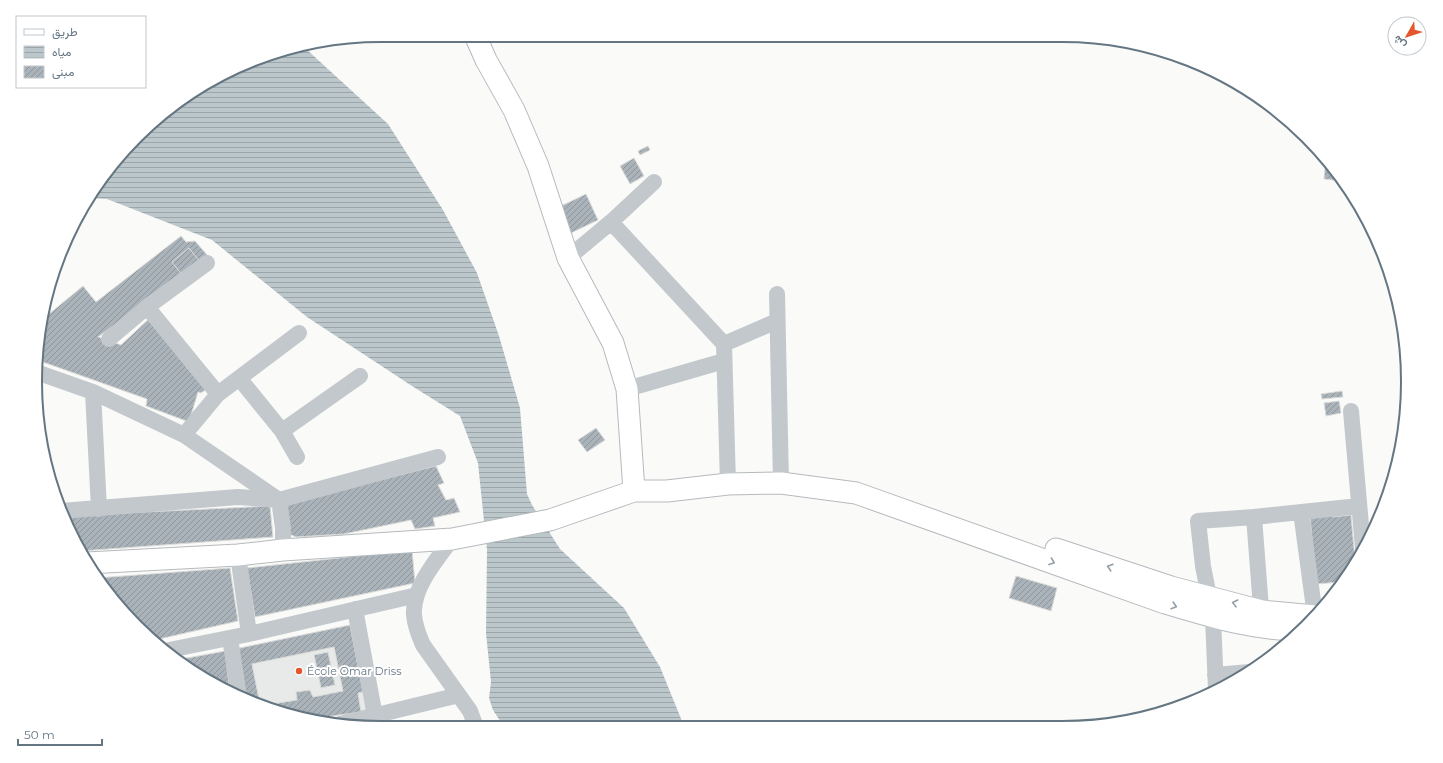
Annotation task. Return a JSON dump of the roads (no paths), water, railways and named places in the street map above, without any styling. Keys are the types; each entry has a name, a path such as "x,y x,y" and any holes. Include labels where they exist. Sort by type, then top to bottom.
{"main road":[{"path":"478,42 486,60 514,110 538,166 568,258 613,343 626,389 641,491"},
{"path":"94,563 238,555 283,550 456,538 550,520 641,491 667,492 728,478 781,476 857,487 1025,546 1165,603 1213,617 1262,619 1307,616"},
{"path":"1025,546 1209,597 1262,619 1294,629"}],"street":[{"path":"568,258 611,222 654,182"},
{"path":"611,222 724,344 728,478"},
{"path":"108,339 207,262"},
{"path":"776,294 781,476"},
{"path":"147,308 218,394"},
{"path":"724,344 777,321"},
{"path":"184,435 218,394 299,333"},
{"path":"626,389 724,361"},
{"path":"42,374 93,392 184,435 279,500 283,528 283,550"},
{"path":"282,431 360,376"},
{"path":"239,378 282,431 297,457"},
{"path":"93,392 99,509"},
{"path":"1351,411 1362,539"},
{"path":"68,511 238,497 279,500 438,457"},
{"path":"1216,682 1213,617 1203,566 1198,521 1254,517 1359,506"},
{"path":"1301,512 1314,608"},
{"path":"1254,517 1262,619"},
{"path":"456,538 430,567 416,595 414,614 420,639 423,645 470,711 474,721"},
{"path":"238,555 249,634"},
{"path":"173,649 249,634 416,595"},
{"path":"355,609 376,721"},
{"path":"230,638 238,689"},
{"path":"377,721 459,695"}],"water":[{"path":"308,51 388,124 443,210 477,273 499,336 520,408 527,494 532,505 560,549 624,608 660,667 682,721 500,721 493,710 489,698 491,682 486,633 487,550 478,463 460,416 307,317 212,240 107,199 96,198 112,175 141,141 175,112 212,87 231,77 272,60"}],"place":[{"name":"École Omar Driss","path":"299,671"}]}
